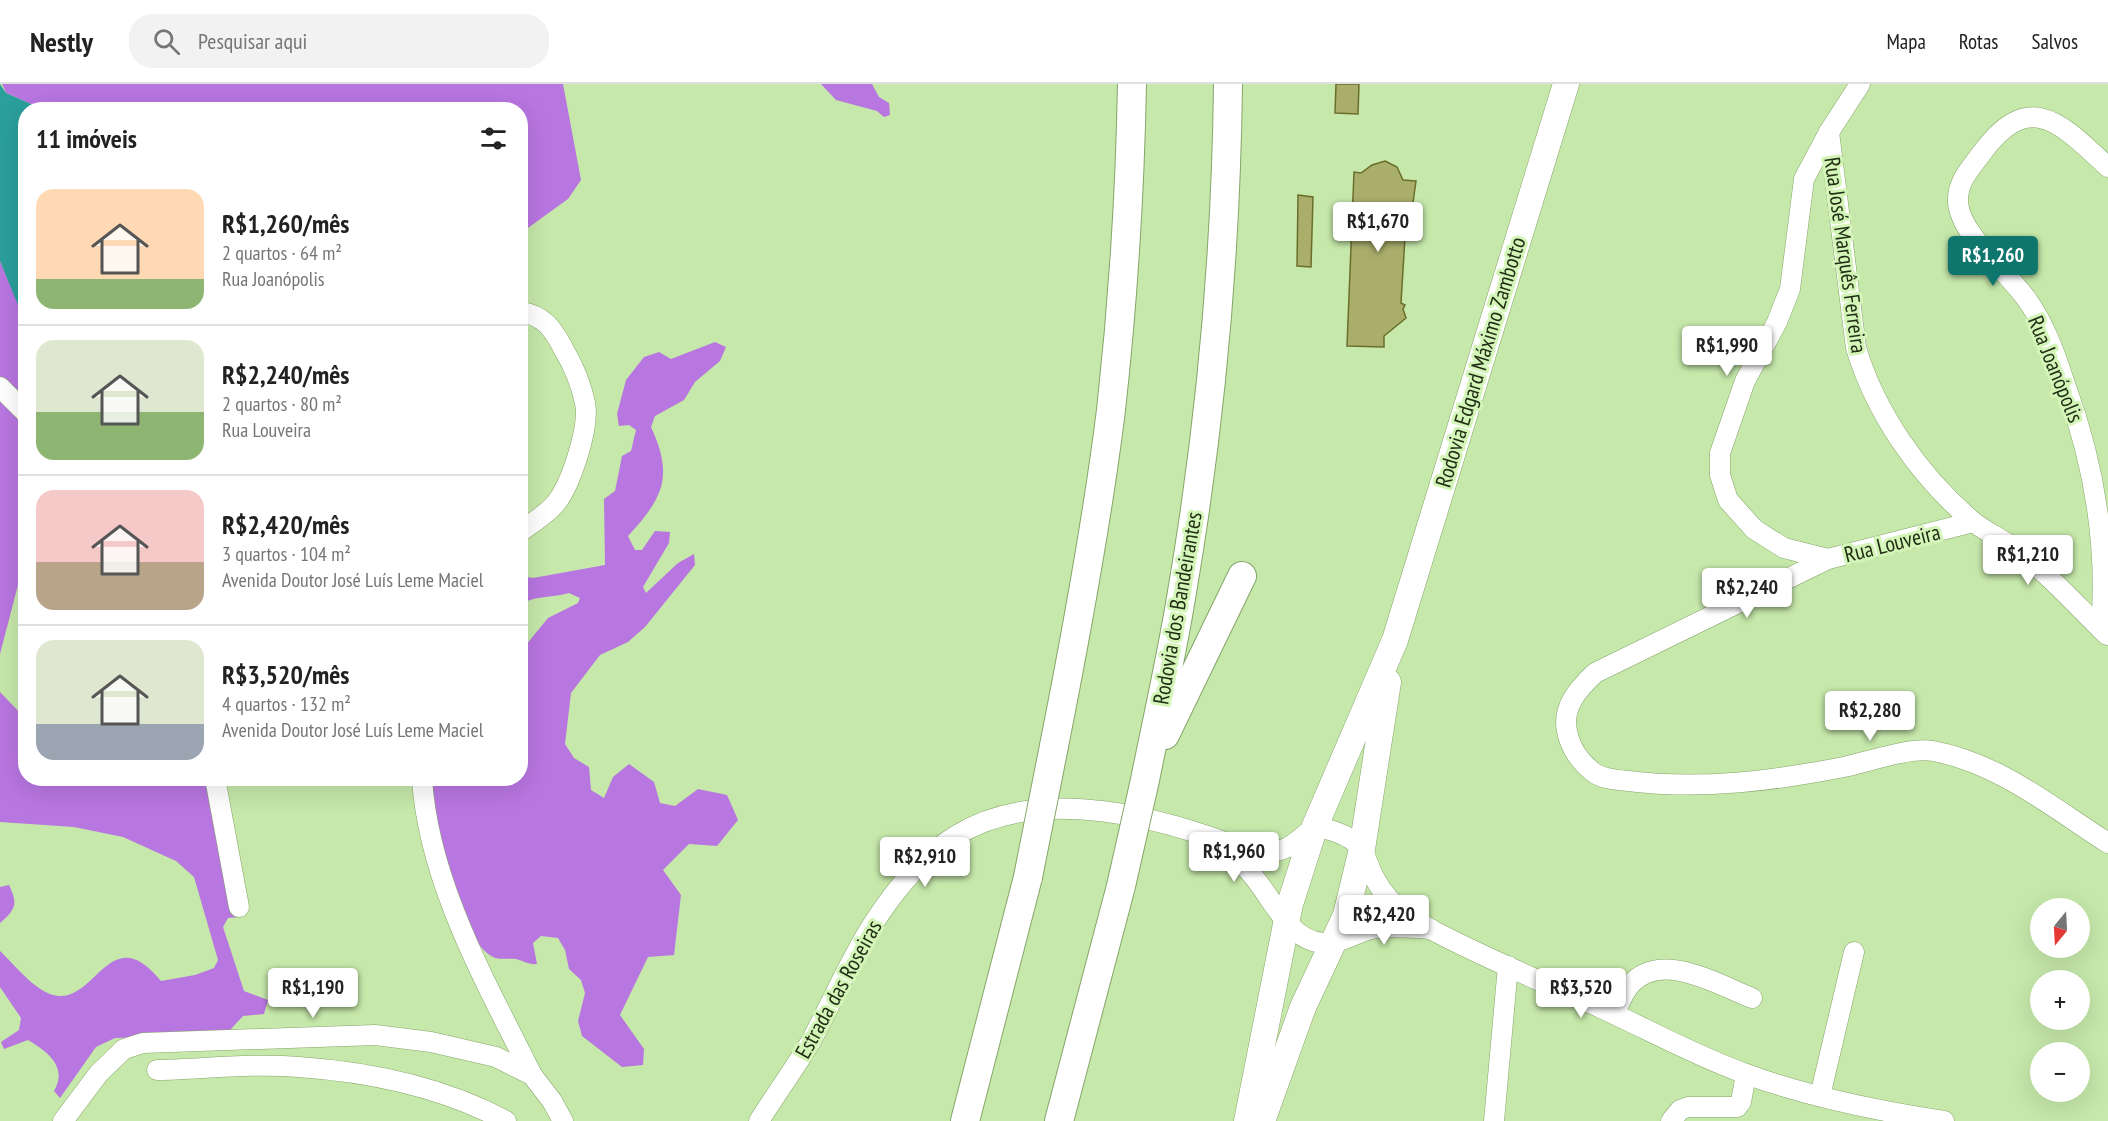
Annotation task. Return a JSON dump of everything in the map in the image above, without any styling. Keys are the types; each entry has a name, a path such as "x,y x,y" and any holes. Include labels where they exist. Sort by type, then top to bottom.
{"highway":[{"path":"965,1121 1028,877 1087,573 1110,411 1125,267 1132,84"},
{"name":"Rodovia dos Bandeirantes","path":"1059,1121 1121,886 1146,776 1181,598 1209,397 1221,244 1228,84"},
{"path":"1146,776 1242,576"}],"main road":[{"name":"Rodovia Edgard Máximo Zambotto","path":"1247,1121 1286,923 1315,826 1395,640 1566,84"},
{"name":"Rodovia Edgard Máximo Zambotto","path":"1262,1121 1303,1007 1346,915 1362,849 1395,640"}],"street":[{"path":"1828,559 1784,548 1754,529 1728,500 1720,475 1720,453 1745,381 1777,322 1790,289 1804,179 1829,132 1860,84"},
{"name":"Rua Joanópolis","path":"2104,633 2105,587 2097,494 2080,424 2055,356 2029,302 1977,242 1964,221 1958,202 1960,182 1986,147 2002,129 2028,116 2045,118 2063,126 2108,167"},
{"name":"Rua José Marquês Ferreira","path":"1829,132 1856,348 1863,371 1908,453 1937,489 1973,522 2015,548 2104,633"},
{"path":"528,314 551,325 574,368 586,405 582,441 574,466 556,502 528,525"},
{"path":"0,387 18,405"},
{"name":"Rua Louveira","path":"1973,522 1828,559 1594,673 1571,701 1565,721 1570,747 1593,773 1611,779 1645,783 1756,782 1930,751 1967,760 2006,777 2108,843"},
{"path":"216,786 239,907"},
{"path":"423,786 428,830 459,922 532,1075 552,1101 563,1121"},
{"name":"Estrada das Roseiras","path":"759,1121 810,1042 873,924 899,887 930,856 957,835 996,819 1059,808 1113,810 1195,833 1251,852 1268,854 1294,846 1315,826"},
{"path":"1315,826 1350,837 1362,849 1389,898 1431,929 1508,966 1746,1074 1820,1096 1944,1121"},
{"name":"Estrada das Roseiras","path":"1195,833 1245,867 1268,892 1286,923"},
{"path":"1286,923 1307,940 1334,943 1370,930 1391,926 1431,929"},
{"path":"1820,1096 1854,952"},
{"path":"1494,1121 1508,966"},
{"path":"1614,1014 1630,984 1644,975 1662,970 1682,970 1752,998"},
{"path":"63,1121 99,1073 124,1049 143,1043 375,1035 431,1042 496,1057 532,1075"},
{"path":"157,1070 297,1066 356,1074 429,1089 481,1108 506,1121"},
{"path":"1671,1121 1680,1110 1688,1107 1737,1107 1741,1102 1746,1074"}],"shaded area":[{"path":"2,84 563,84 581,180 568,199 528,228 528,102 26,102 6,93"},
{"path":"821,84 872,84 879,97 889,103 890,115 884,117 877,111 836,100"},
{"path":"0,261 18,303 18,585 0,654"},
{"path":"715,342 726,347 720,361 695,382 684,400 655,416 651,427 662,460 661,486 650,510 628,536 635,550 642,550 655,531 670,532 669,543 643,587 646,593 678,563 694,554 695,565 645,627 628,642 600,655 571,693 565,744 574,758 589,767 591,790 604,798 613,777 629,764 654,782 660,803 675,806 698,789 727,795 738,820 717,846 689,844 663,870 681,895 674,955 648,957 620,1015 644,1049 643,1065 622,1067 582,1036 578,1021 585,993 581,980 569,969 565,950 558,938 541,936 533,943 537,964 516,959 495,958 480,946 469,927 450,876 437,820 432,786 528,786 528,642 548,618 578,603 580,598 569,593 528,601 528,577 605,565 604,499 615,491 622,456 631,451 636,430 629,425 619,426 617,414 626,380 644,357 659,352 671,359"},
{"path":"0,692 18,711 18,786 215,786 239,917 228,918 223,927 244,991 268,1000 264,1014 243,1016 230,1030 215,1035 115,1038 96,1047 60,1098 54,1091 59,1075 57,1067 49,1055 28,1040 4,1049 1,1042 19,1030 21,1018 0,987 0,951 38,988 53,995 68,995 81,988 115,960 128,958 143,964 161,981 195,975 214,968 218,960 194,877 176,861 123,837 74,827 0,822"},
{"path":"9,885 14,897 14,906 0,923 0,887"}],"water":[{"path":"0,84 6,93 26,102 18,102 18,305 0,261"}],"building":[{"path":"1336,84 1359,84 1358,114 1335,113"},
{"path":"1385,161 1397,167 1403,180 1416,181 1408,238 1405,237 1401,303 1405,305 1403,309 1406,318 1384,336 1384,347 1347,346 1354,172 1361,173 1372,165"},
{"path":"1298,195 1313,197 1311,267 1297,266"}]}
